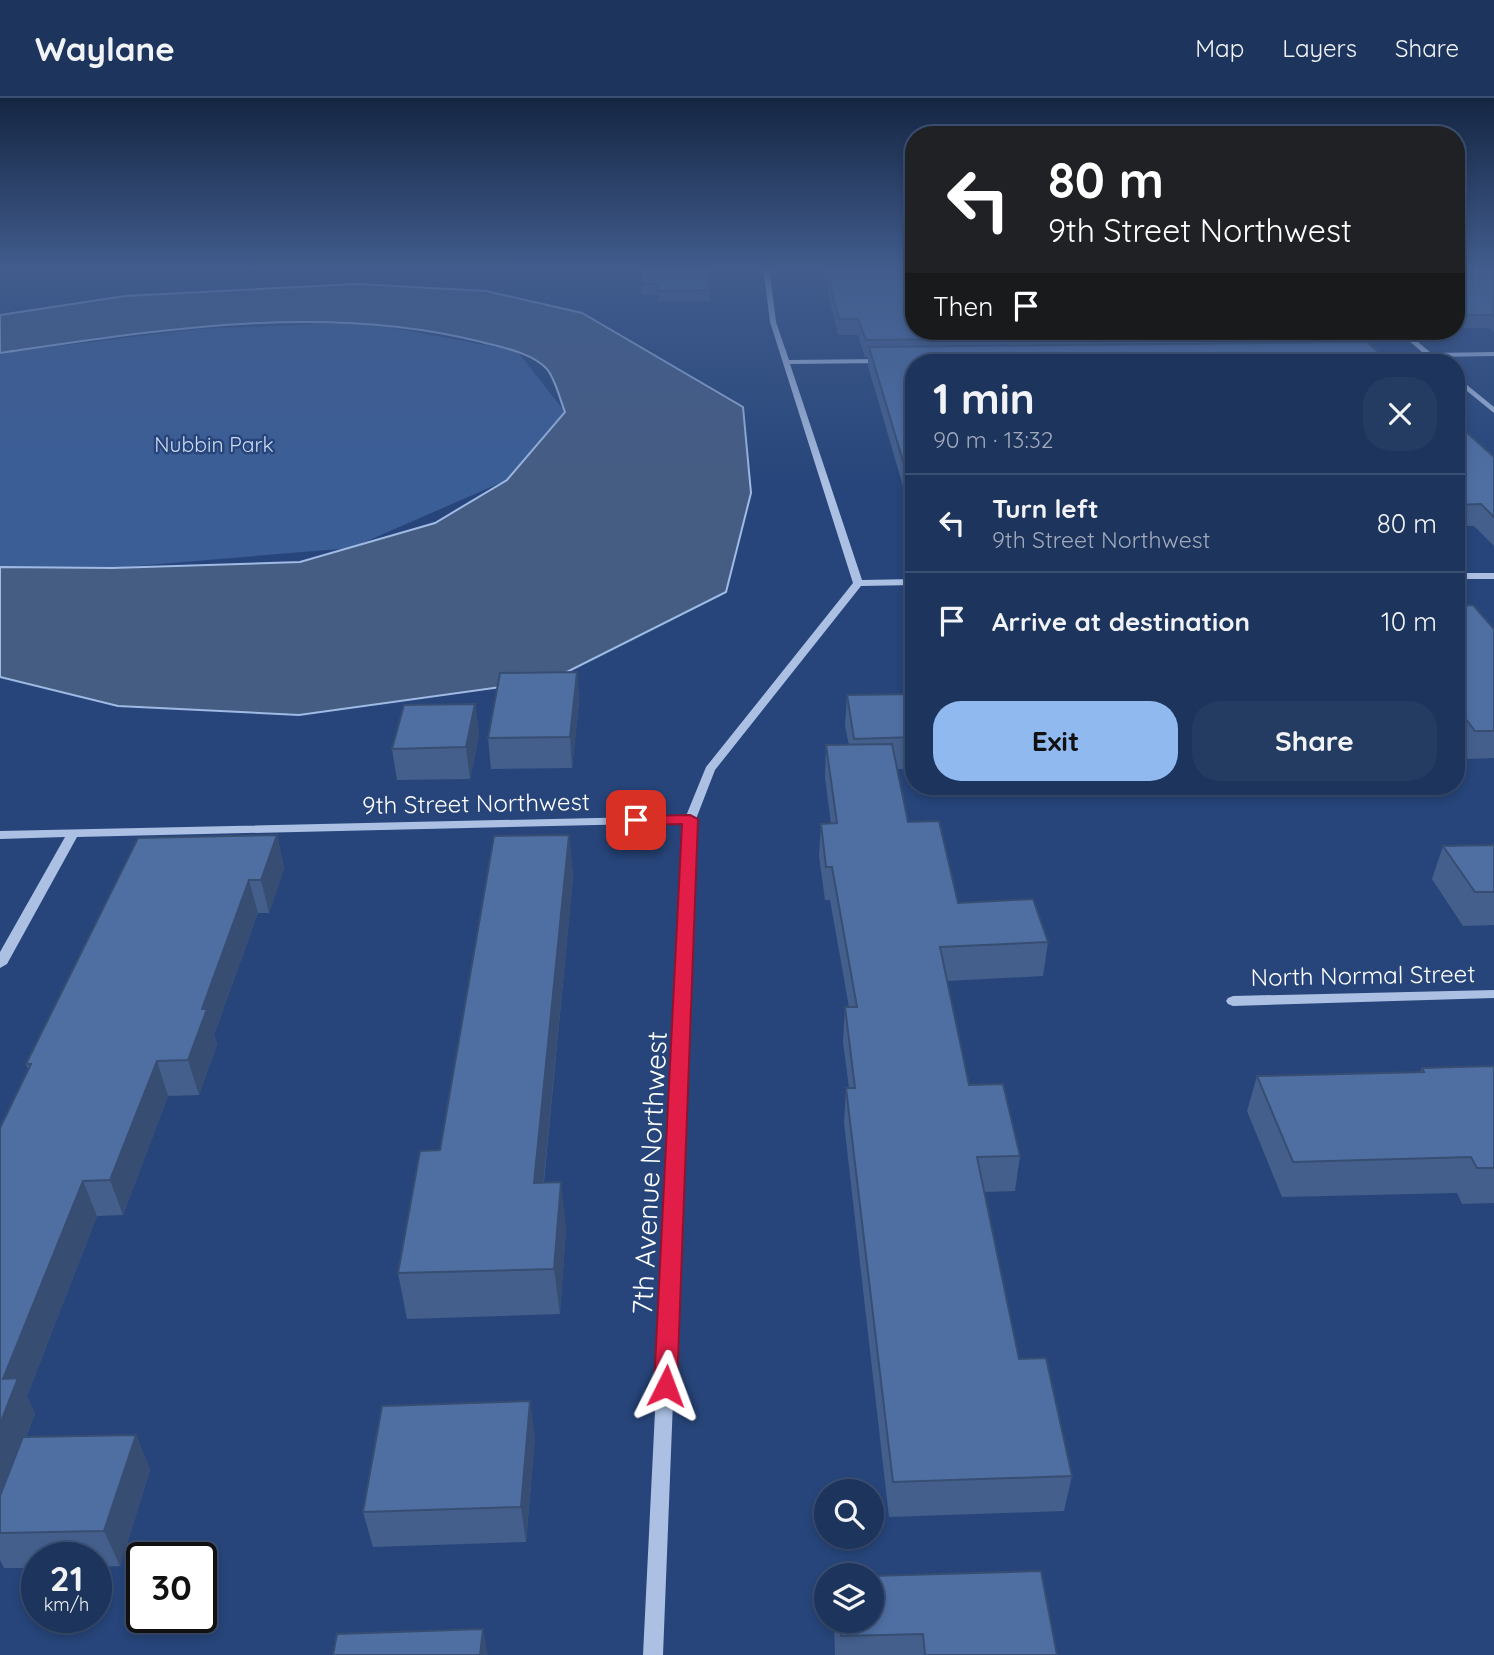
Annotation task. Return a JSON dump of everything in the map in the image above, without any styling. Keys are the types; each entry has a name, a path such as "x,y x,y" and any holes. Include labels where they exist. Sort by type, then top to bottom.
{"street":[{"path":"778,339 859,583"},
{"path":"1412,340 1428,354"},
{"path":"1465,354 1494,354"},
{"path":"786,362 891,360"},
{"path":"1465,386 1494,411"},
{"path":"1465,576 1494,576"},
{"path":"859,583 905,582"},
{"path":"690,819 710,769 859,583"},
{"name":"9th Street Northwest","path":"0,835 690,819"},
{"name":"7th Avenue Northwest","path":"653,1655 690,819"},
{"path":"0,964 73,834"},
{"name":"North Normal Street","path":"1233,1001 1494,994"}],"green space":[{"name":"Nubbin Park","path":"120,339 451,339 517,351 565,412 507,480 351,548 112,568 0,570 0,353"}],"shaded area":[{"path":"0,339 101,339 0,353"},
{"path":"466,339 626,339 743,407 751,493 726,592 551,680 299,715 118,706 0,677 0,567 112,568 300,562 435,523 507,480 565,412 555,383 546,368 524,354"}],"building":[{"path":"865,339 905,339 905,340"},
{"path":"1367,342 1380,354 905,354 905,468 869,347"},
{"path":"1465,431 1494,457 1494,517 1481,504 1465,505"},
{"path":"1465,605 1473,605 1494,629 1494,731 1475,731 1465,718"},
{"path":"577,672 570,737 488,738 500,673"},
{"path":"905,694 905,737 854,739 847,695"},
{"path":"475,704 466,747 392,749 404,705"},
{"path":"892,744 908,822 939,821 958,903 1033,899 1048,942 940,947 969,1085 1003,1084 1020,1156 977,1157 1019,1359 1046,1358 1072,1476 893,1482 846,1088 855,1088 845,1007 857,1007 832,867 826,867 821,824 837,823 826,745"},
{"path":"277,835 261,880 249,880 202,1009 207,1009 188,1060 157,1061 110,1180 83,1181 3,1379 18,1378 0,1424 0,1128 31,1064 26,1064 138,838"},
{"path":"569,835 534,1183 561,1182 554,1269 398,1273 420,1151 440,1150 494,836"},
{"path":"1494,845 1494,892 1475,892 1443,846"},
{"path":"1494,1066 1494,1168 1477,1168 1471,1157 1293,1162 1257,1076 1424,1072 1422,1068"},
{"path":"530,1401 521,1507 363,1512 382,1406"},
{"path":"136,1435 104,1531 0,1533 0,1496 23,1437"},
{"path":"1041,1571 1057,1655 925,1655 923,1634 841,1636 841,1633 884,1633 884,1576"},
{"path":"483,1629 480,1655 333,1655 337,1634"}],"route":[{"path":"636,820 690,819 666,1386"}]}
